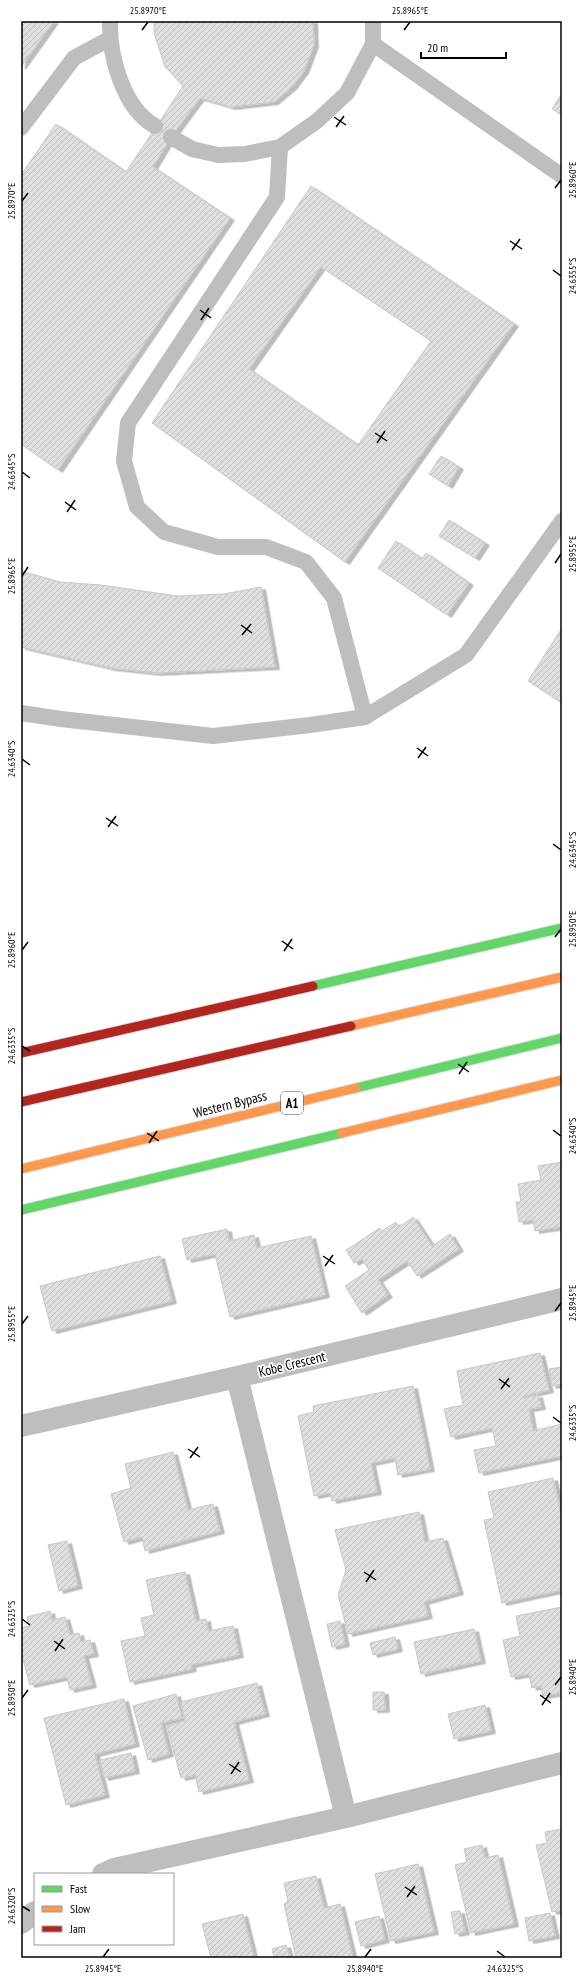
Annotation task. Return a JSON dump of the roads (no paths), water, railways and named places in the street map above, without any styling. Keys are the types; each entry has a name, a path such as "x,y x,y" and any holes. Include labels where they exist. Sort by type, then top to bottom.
{"main road":[{"path":"21,1053 562,928"},
{"path":"21,1102 562,977"},
{"name":"Western Bypass","path":"21,1169 562,1038"},
{"path":"21,1210 562,1080"}],"street":[{"name":"Kobe Crescent","path":"21,1426 237,1377 562,1299"},
{"path":"237,1377 346,1817"},
{"path":"105,1873 114,1869 346,1817 562,1763"},
{"path":"21,1923 34,1913"}],"lane":[{"path":"110,21 109,40 116,72 130,100 147,122 155,126"},
{"path":"171,137 192,149 218,155 245,154 280,147 317,121 347,93 373,44 373,21"},
{"path":"21,128 74,58 109,40"},
{"path":"373,44 562,176"},
{"path":"280,147 277,197 128,423 124,461 137,507 164,532 218,547 266,547 306,562 334,598 365,717"},
{"path":"21,713 213,736 310,726 365,717 466,655 562,520"}]}
